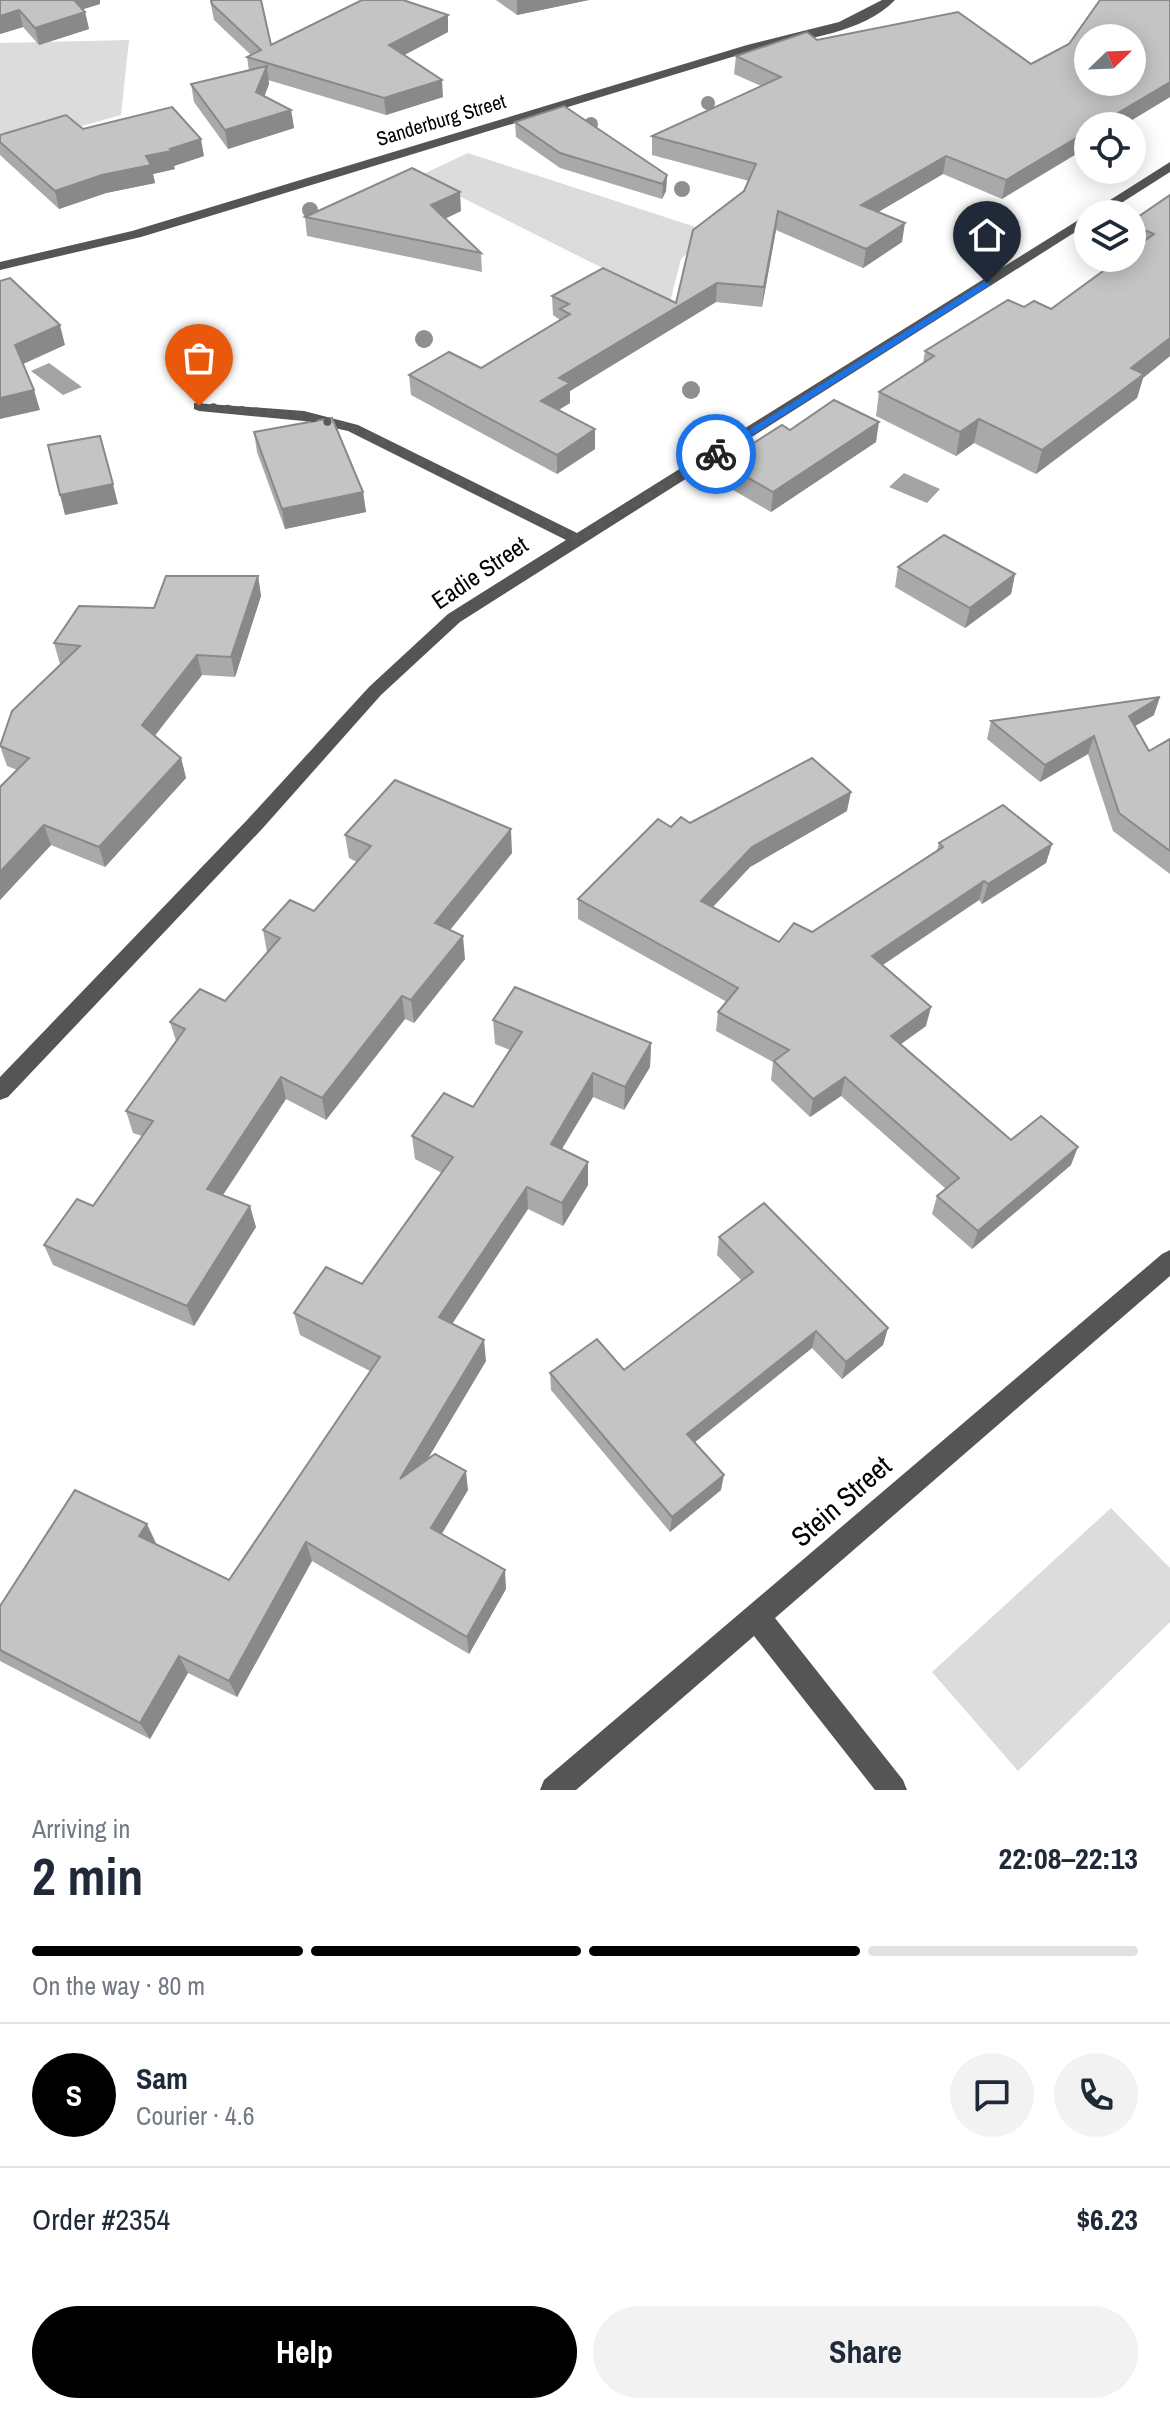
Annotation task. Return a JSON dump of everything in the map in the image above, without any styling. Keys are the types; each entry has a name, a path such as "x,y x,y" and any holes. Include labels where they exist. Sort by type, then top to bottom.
{"street":[{"name":"Sanderburg Street","path":"0,266 136,234 751,47 853,20 889,0"},
{"path":"1117,200 1170,166"},
{"name":"Eadie Street","path":"0,1091 255,824 402,662 454,618 1074,227"},
{"path":"199,406 304,416 353,428 577,539"},
{"name":"Stein Street","path":"554,1790 1170,1261"},
{"path":"756,1616 893,1790"}],"shaded area":[{"path":"129,40 121,115 0,149 0,43"},
{"path":"468,153 711,232 681,259 670,302 419,176"},
{"path":"49,363 82,387 63,395 31,371"},
{"path":"904,473 940,489 927,503 889,487"},
{"path":"1111,1508 1170,1568 1170,1622 1018,1771 932,1672"}],"building":[{"path":"0,0 74,0 85,12 35,28 19,10 0,16"},
{"path":"211,0 261,0 271,45 362,0 403,0 448,15 389,45 442,80 384,98 247,57 261,50"},
{"path":"1100,0 1170,0 1170,82 1120,112 1074,112 1074,139 1006,180 946,156 861,205 905,223 866,249 778,211 764,287 717,283 559,378 570,383 541,401 595,429 557,455 409,375 449,352 481,368 570,314 560,309 569,304 552,296 603,268 676,303 693,230 744,191 756,164 652,136 781,77 736,56 807,32 817,40 958,12 1031,64 1069,44 1074,37 1074,96 1146,96 1146,24 1083,24"},
{"path":"267,66 256,92 291,110 225,130 191,84"},
{"path":"564,106 667,175 663,184 560,153 515,122"},
{"path":"172,107 201,139 170,149 172,151 146,156 151,165 102,175 55,191 0,142 0,135 66,115 83,129"},
{"path":"412,168 460,192 431,205 481,253 305,217"},
{"path":"1170,195 1170,338 1131,368 1144,374 1042,450 979,419 960,432 879,392 934,356 925,351 1008,300 1024,307 1034,301 1051,309 1102,272 1146,272 1146,240 1154,234 1146,231 1146,211"},
{"path":"10,278 60,325 15,345 34,390 0,398 0,281"},
{"path":"834,400 879,422 773,492 722,463 782,425 790,430"},
{"path":"332,418 363,492 282,509 254,432"},
{"path":"100,436 113,484 60,495 48,445"},
{"path":"944,535 1015,574 970,608 898,567"},
{"path":"166,576 258,576 231,657 197,655 142,725 181,758 99,847 44,825 0,872 0,787 29,758 0,746 12,711 80,646 54,643 79,606 154,608"},
{"path":"1160,697 1129,716 1149,751 1170,739 1170,851 1119,813 1094,736 1045,765 991,721"},
{"path":"812,758 851,792 752,847 701,901 779,942 794,923 812,932 943,847 939,843 1003,805 1052,844 988,884 984,881 872,956 931,1007 891,1036 1011,1140 1041,1116 1078,1147 978,1231 937,1196 959,1178 845,1077 813,1099 774,1061 789,1050 718,1012 738,988 578,899 658,819 671,827 681,817 690,823"},
{"path":"395,780 511,829 435,923 463,936 411,1000 402,996 322,1098 281,1077 207,1189 250,1206 187,1306 44,1245 77,1199 93,1206 153,1121 126,1111 185,1029 170,1022 200,989 225,1001 280,938 263,930 290,900 314,911 371,846 345,835"},
{"path":"515,987 651,1043 625,1087 593,1073 551,1144 588,1162 562,1203 527,1187 439,1317 484,1340 400,1479 435,1454 466,1471 431,1528 505,1570 467,1637 306,1542 229,1681 179,1656 140,1723 0,1650 0,1606 75,1490 147,1524 139,1536 229,1580 380,1357 294,1313 326,1267 362,1284 453,1157 412,1136 444,1093 473,1107 522,1032 493,1020"},
{"path":"764,1203 888,1328 846,1362 816,1331 687,1434 724,1475 672,1517 550,1373 597,1339 624,1370 753,1272 719,1237"}],"way so far":[{"path":"199,406 304,416 353,428 577,539 716,454"}],"route":[{"path":"716,454 987,283"}]}
